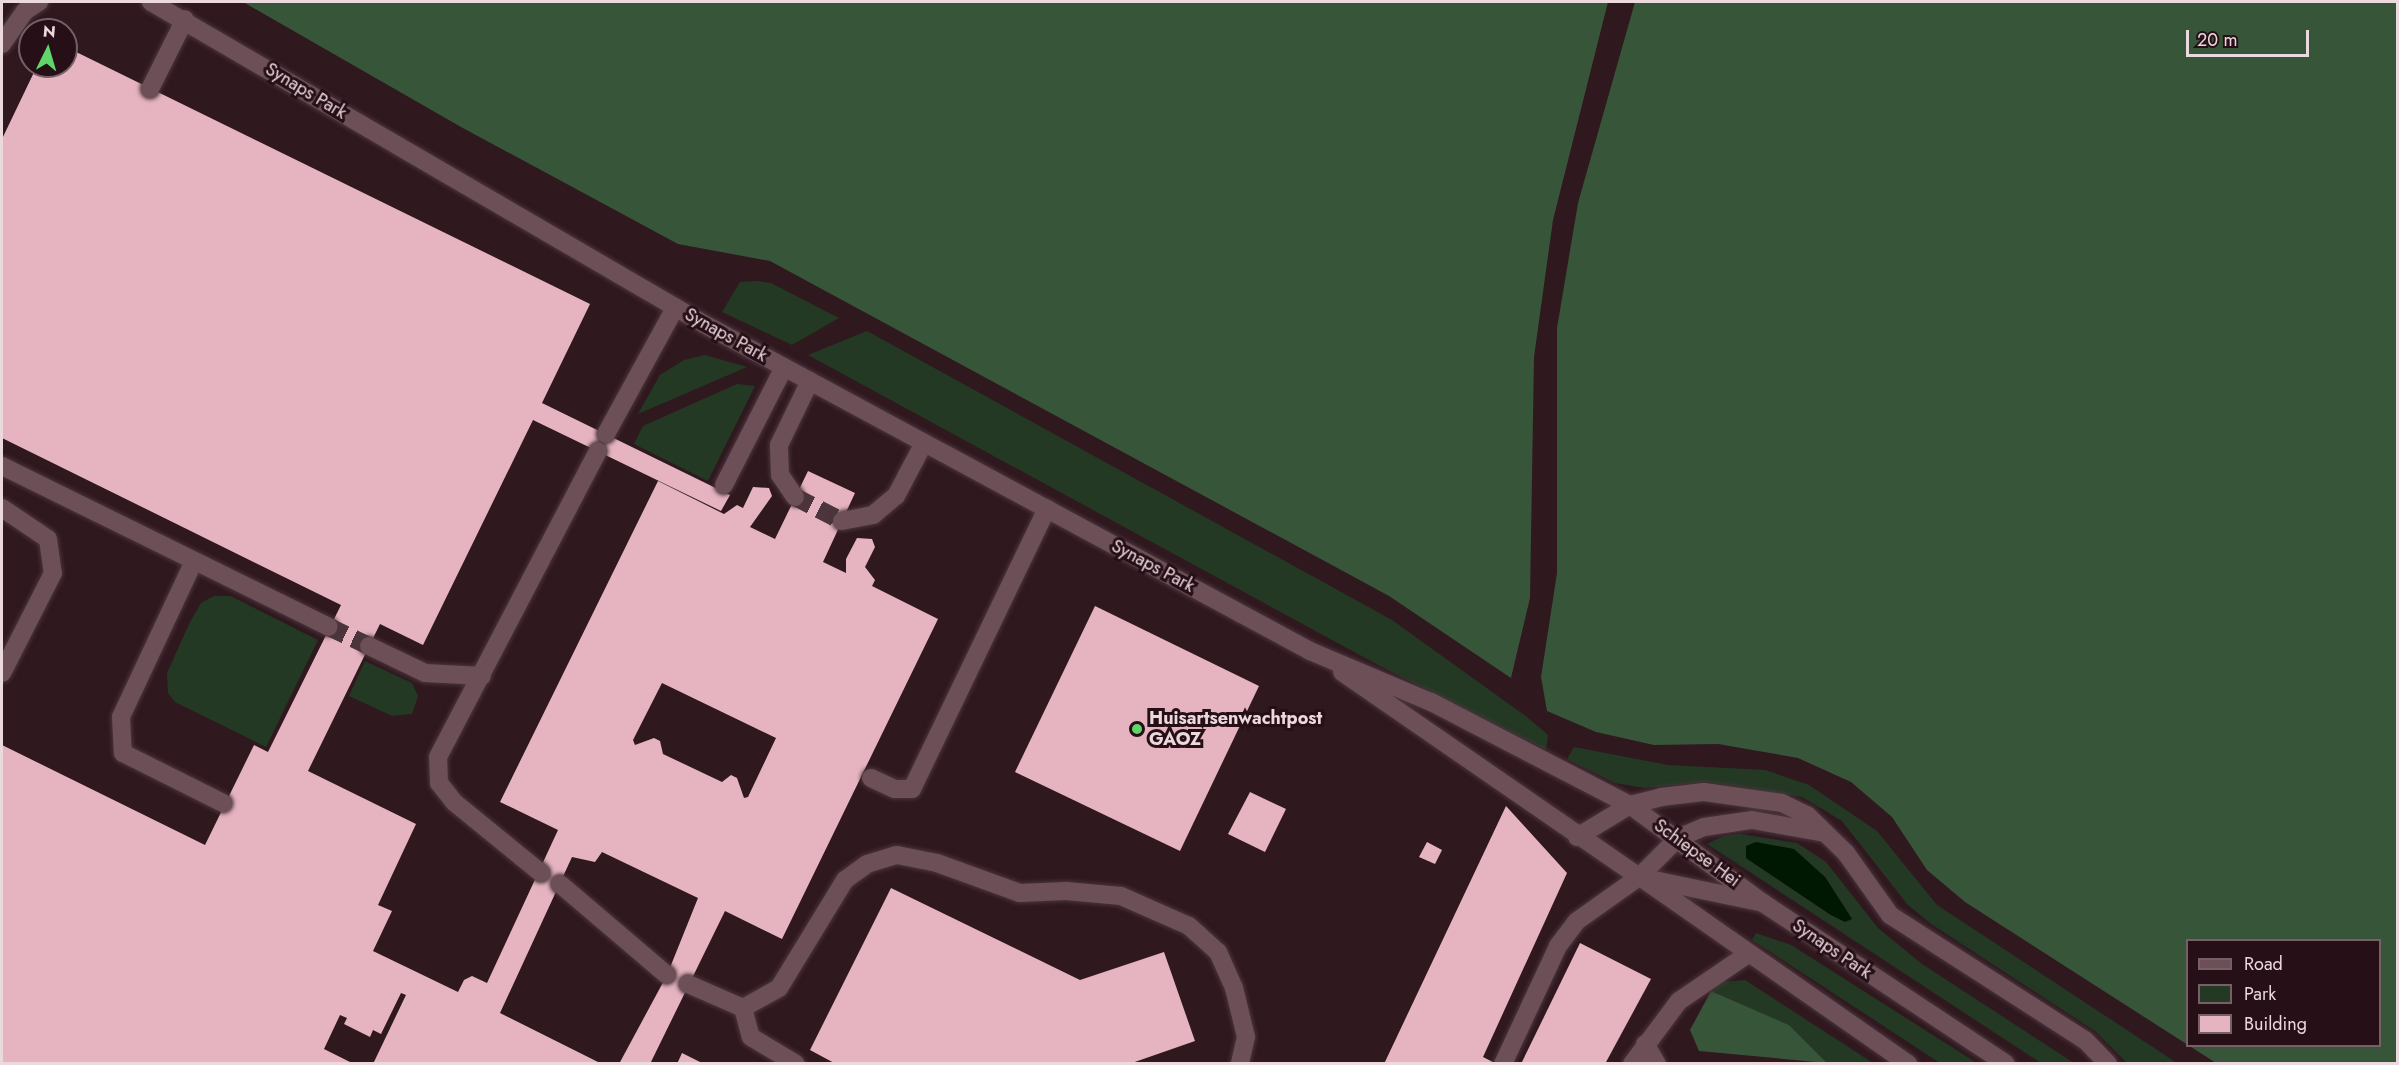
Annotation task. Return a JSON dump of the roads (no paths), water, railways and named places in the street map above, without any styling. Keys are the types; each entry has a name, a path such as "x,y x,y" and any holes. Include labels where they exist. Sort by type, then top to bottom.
{"street":[{"path":"2,44 25,11 39,2"},
{"name":"Synaps Park","path":"152,2 185,18 675,308 1310,651 1431,702 1630,805"},
{"path":"150,89 185,18"},
{"path":"541,873 454,802 439,783 438,757 602,442 675,308"},
{"path":"724,485 784,367"},
{"path":"795,497 780,476 780,445 810,381"},
{"path":"842,520 873,515 896,496 924,443"},
{"path":"2,466 329,627"},
{"path":"2,508 48,539 53,573 2,673"},
{"path":"871,778 895,789 912,789 1047,509"},
{"path":"195,561 121,717 123,753 222,803"},
{"path":"369,646 425,674 482,676"},
{"name":"Synaps Park","path":"1310,651 1639,877 1763,903 2006,1064"},
{"path":"1578,837 1630,805 1704,792 1782,803 1808,815 1846,853 1890,915 2085,1040 2108,1064"},
{"name":"Schiepse Hei","path":"1630,805 1678,838 1763,903"},
{"path":"1503,1064 1558,946 1577,921 1639,877 1678,838 1704,827 1752,820 1824,833"},
{"path":"743,1008 779,988 845,880 867,864 897,855 937,863 1020,893 1066,891 1120,896 1189,926 1218,952 1234,988 1246,1037 1240,1064"},
{"path":"1639,877 1908,1064"},
{"path":"560,884 667,975"},
{"path":"1632,1064 1678,1001 1748,954"},
{"path":"688,984 743,1008 752,1037 796,1064"},
{"path":"1645,1044 1658,1064"}],"tunnel":[{"path":"795,497 842,521"},
{"path":"329,627 369,646"}],"place":[{"name":"Huisartsenwachtpost GAOZ","path":"1137,729"}]}
